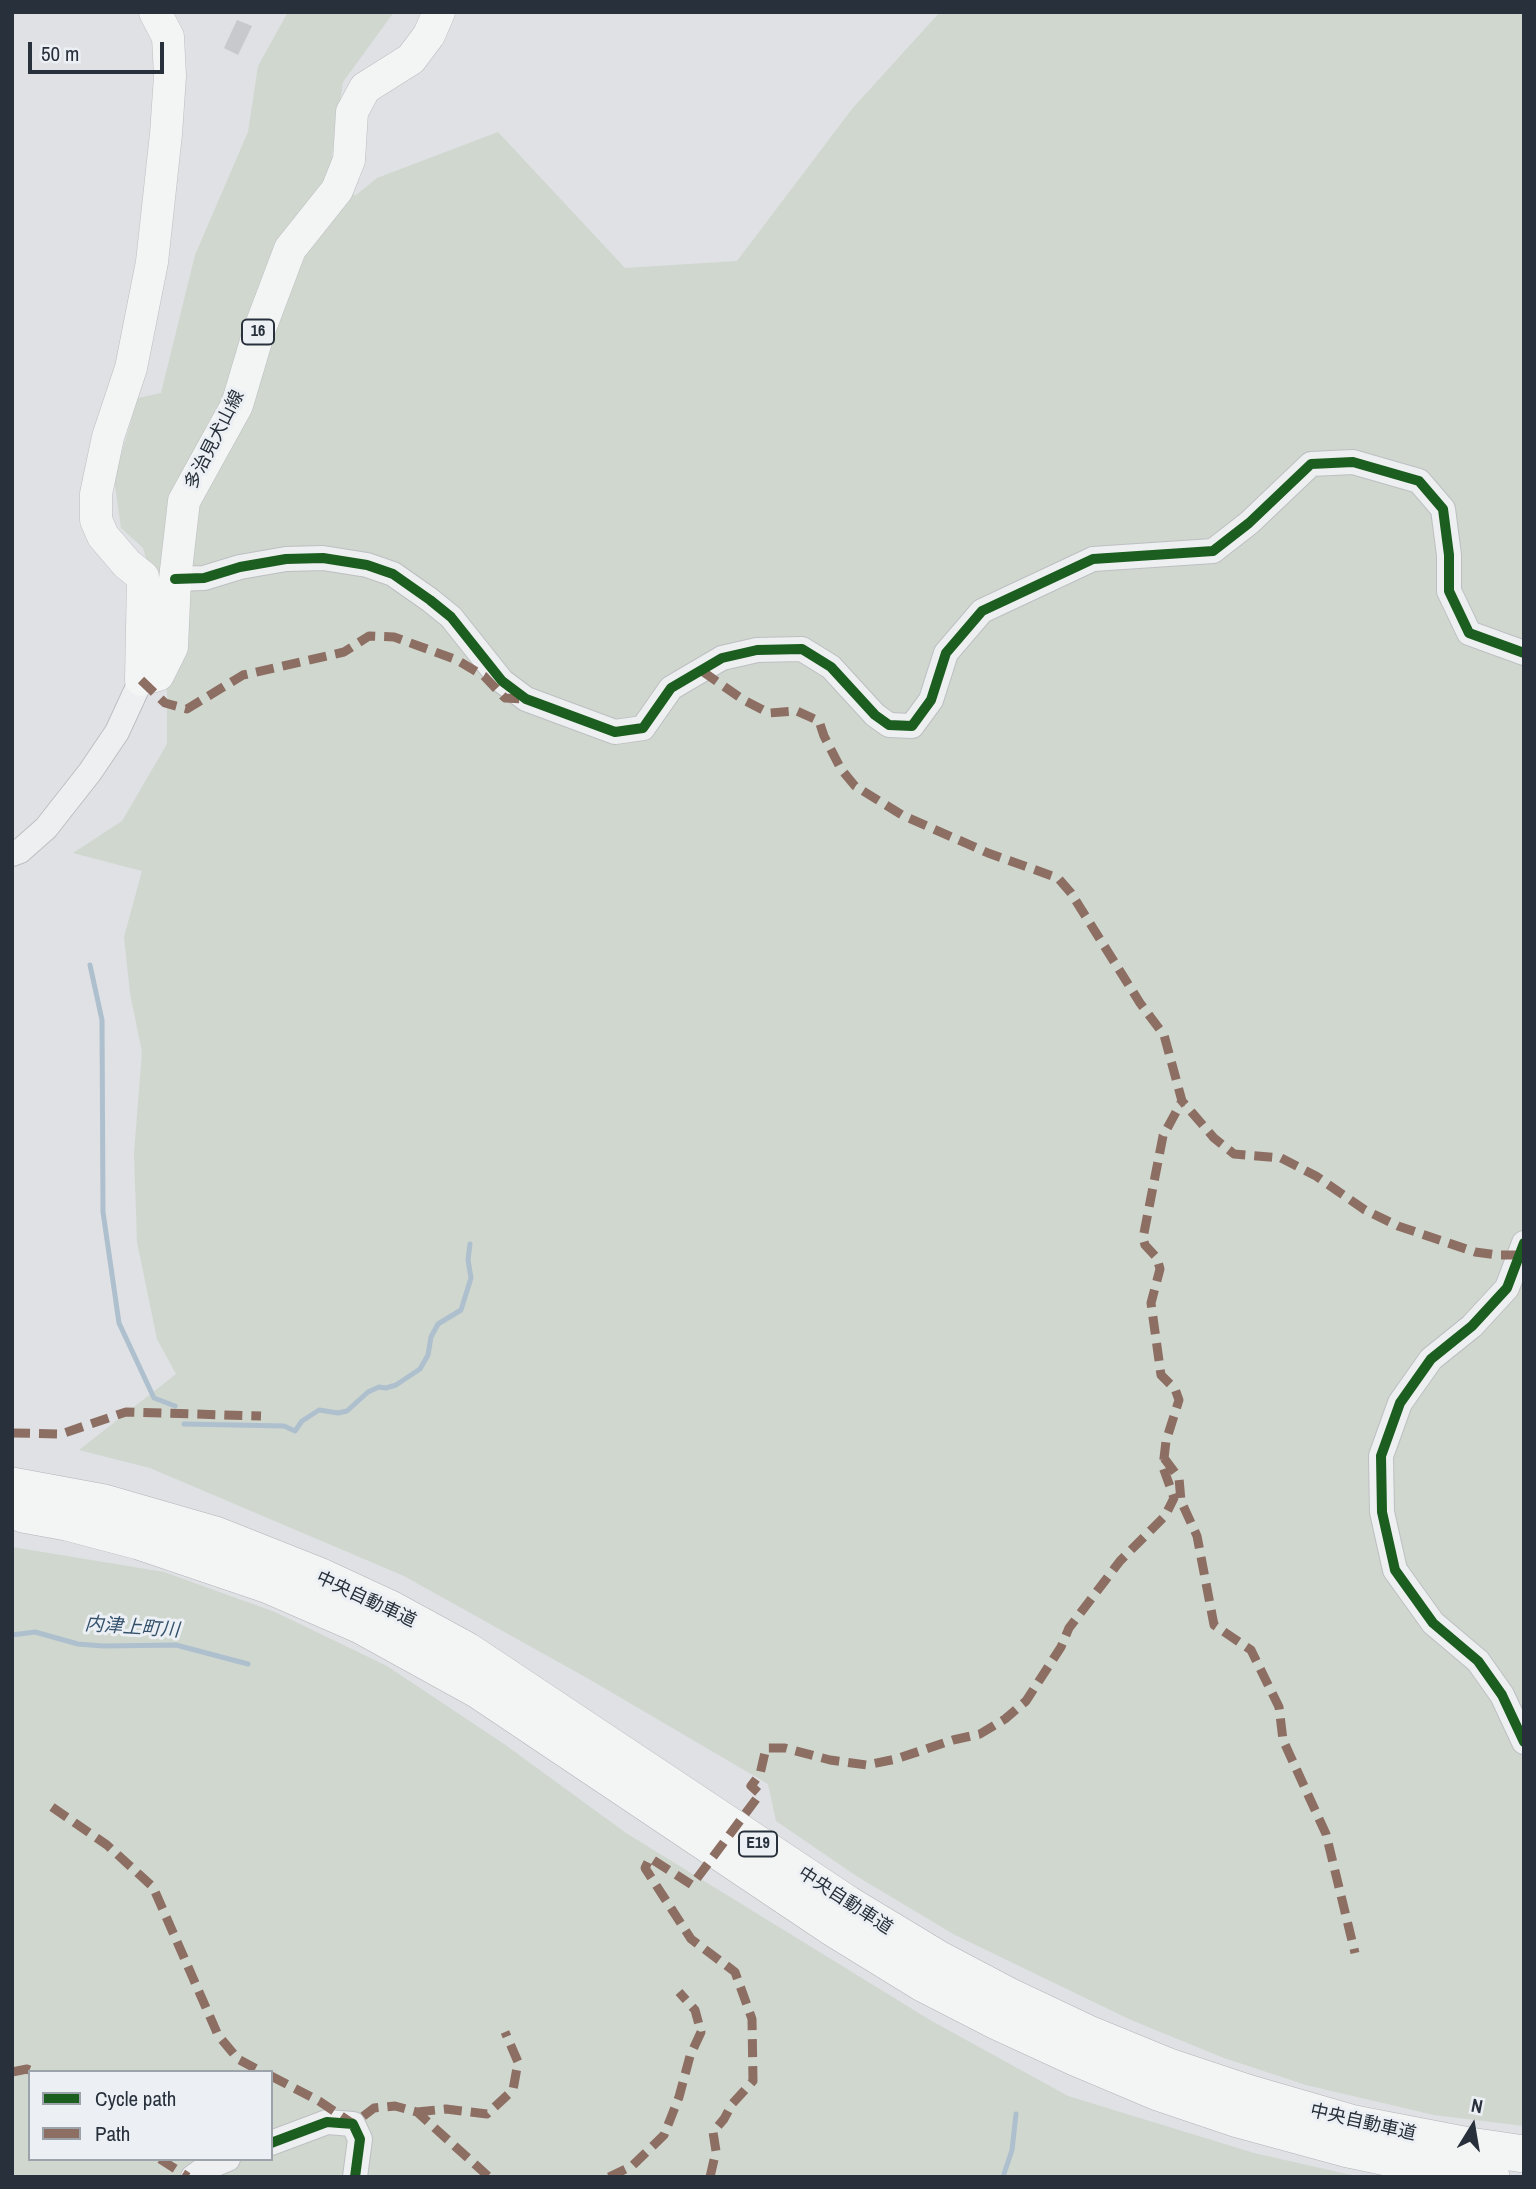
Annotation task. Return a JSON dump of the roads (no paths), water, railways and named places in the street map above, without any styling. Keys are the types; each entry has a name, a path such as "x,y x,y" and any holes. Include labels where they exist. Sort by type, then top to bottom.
{"highway":[{"name":"中央自動車道","path":"12,1486 104,1503 215,1535 321,1577 390,1609 467,1651 858,1911 938,1959 1086,2034 1169,2067 1354,2124 1524,2154"},
{"name":"中央自動車道","path":"12,1512 67,1522 139,1541 269,1585 361,1625 477,1689 832,1927 923,1983 1075,2057 1158,2092 1238,2119 1348,2149 1491,2177"}],"main road":[{"path":"141,680 143,577 127,564 103,537 96,520 96,494 108,437 131,368 152,262 170,76 168,37 155,12"},
{"name":"多治見犬山線","path":"141,680 158,675 172,646 175,579 184,501 237,405 259,331 290,249 337,190 349,160 352,112 365,88 411,59 429,35 439,12"}],"street":[{"path":"175,579 204,578 240,567 286,559 323,558 366,565 393,574 450,617 502,681 526,699 615,732 643,728 671,688 722,657 757,650 802,649 831,667 875,715 889,725 912,726 931,700 946,653 982,611 1093,559 1213,551 1249,523 1311,464 1353,462 1419,481 1443,509 1449,555 1449,591 1469,633 1524,653"},
{"path":"12,854 20,851 47,828 90,772 117,732 141,680"},
{"path":"1524,1243 1507,1287 1472,1326 1431,1359 1401,1403 1381,1455 1382,1512 1395,1570 1433,1623 1478,1661 1502,1695 1524,1742"},
{"path":"273,2142 327,2122 353,2124 360,2139 355,2177"},
{"path":"193,2177 223,2161"}],"waterway":[{"path":"90,965 102,1020 103,1212 119,1323 154,1398 175,1406"},
{"path":"184,1424 284,1426 295,1431 302,1421 319,1410 338,1413 347,1411 368,1392 379,1387 396,1385 420,1369 428,1355 431,1337 438,1324 461,1310 471,1278 468,1260 470,1244"},
{"name":"内津上町川","path":"12,1635 35,1632 78,1644 103,1646 176,1645 248,1664"},
{"path":"1003,2177 1012,2150 1016,2114"}]}
